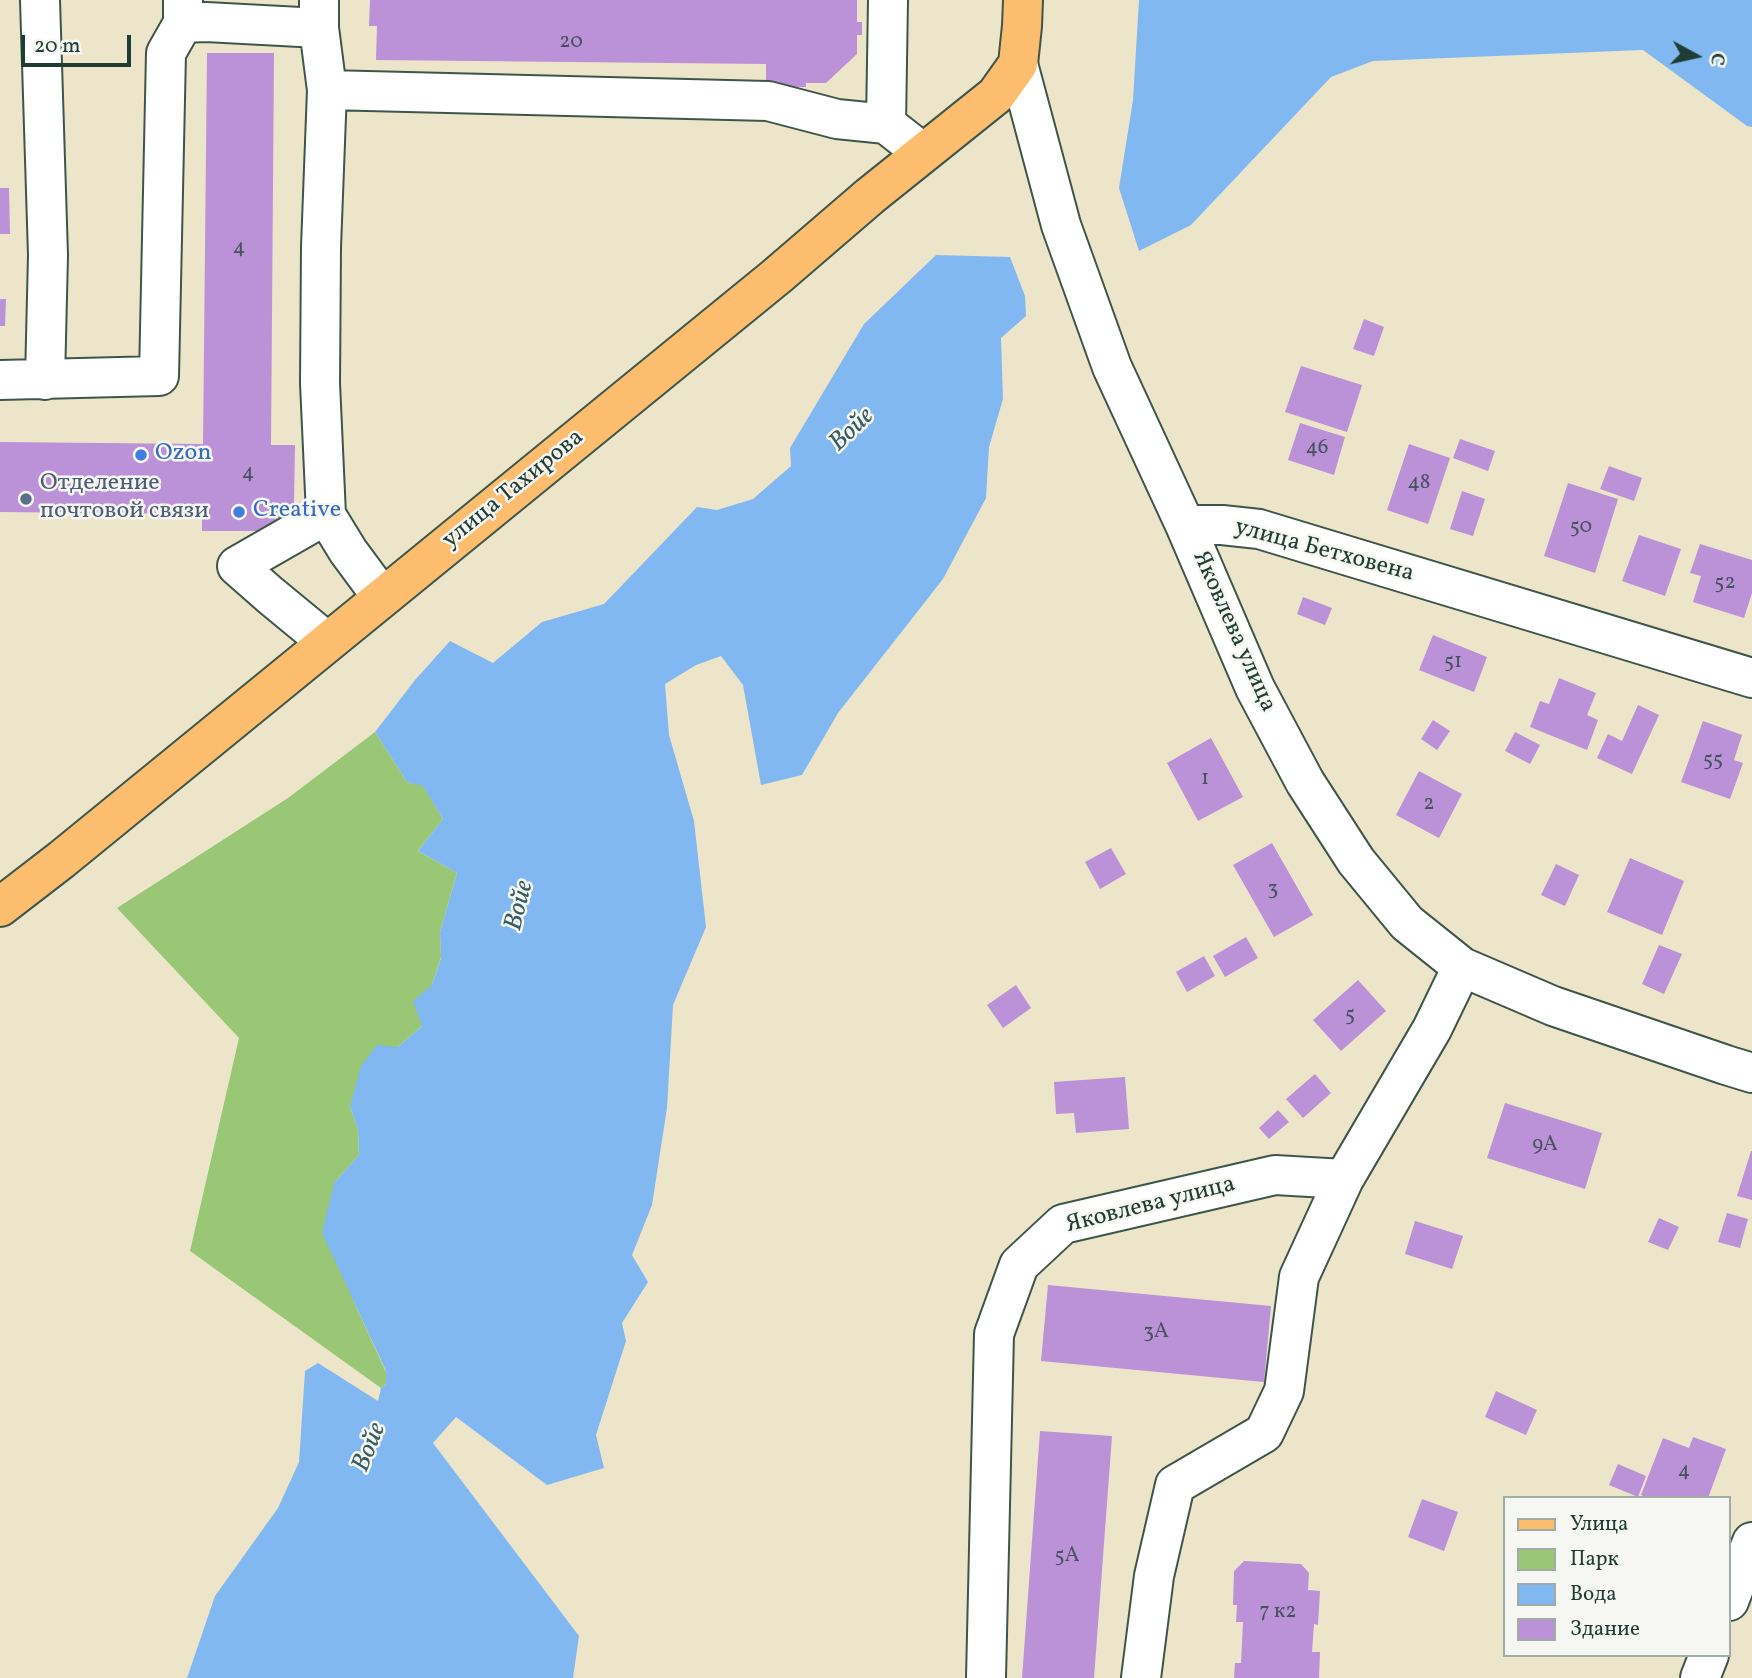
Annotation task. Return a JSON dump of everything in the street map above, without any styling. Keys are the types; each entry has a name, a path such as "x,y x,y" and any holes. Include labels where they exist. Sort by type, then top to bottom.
{"main road":[{"path":"1018,64 1023,0"},
{"name":"улица Тахирова","path":"0,907 61,860 996,95 1018,64"}],"street":[{"path":"40,0 48,255 45,380"},
{"path":"886,124 888,0"},
{"path":"0,380 159,376 166,54 183,11 206,22 319,14 327,90 321,247 320,383 326,515 348,551 382,597"},
{"path":"1018,64 1061,225 1112,367 1185,525"},
{"path":"327,90 768,101 837,119 886,124 922,153"},
{"path":"326,515 237,566 327,642"},
{"name":"улица Бетховена","path":"1185,525 1222,524 1259,529 1752,678"},
{"name":"Яковлева улица","path":"1185,525 1255,688 1305,782 1356,861 1407,923 1462,967 1553,1006 1752,1073"},
{"path":"1141,1678 1154,1576 1175,1485 1264,1433 1284,1391 1299,1277 1344,1179 1432,1029 1462,967"},
{"name":"Яковлева улица","path":"986,1678 994,1334 1019,1265 1063,1224 1276,1175 1344,1179"},
{"path":"1731,1596 1752,1542"},
{"path":"1700,1678 1708,1657"}],"green space":[{"path":"375,732 407,782 423,785 443,819 418,851 457,873 440,932 441,957 422,1026 398,1047 350,1106 358,1130 359,1155 334,1183 354,1302 386,1372 386,1384 381,1388 190,1251 239,1038 117,908 288,798"}],"water":[{"path":"1139,0 1752,0 1752,127 1643,50 1373,61 1331,77 1191,225 1139,251 1119,188 1133,100"},
{"name":"Войе","path":"936,255 1010,257 1025,296 1026,316 1001,338 1003,399 989,447 986,498 943,579 838,713 802,775 761,785 743,685 721,656 696,665 665,684 669,735 694,821 706,927 673,1005 667,1108 652,1205 632,1255 648,1282 622,1323 626,1341 596,1435 604,1468 547,1485 456,1417 433,1443 579,1636 573,1678 187,1678 215,1596 278,1508 299,1462 305,1371 318,1363 378,1401 381,1388 386,1384 386,1371 322,1233 334,1183 359,1155 358,1130 350,1106 361,1066 377,1045 398,1047 422,1026 413,1001 432,985 441,958 440,932 457,873 418,851 443,819 423,786 407,782 375,732 415,680 450,641 493,663 542,622 604,604 697,507 717,510 753,499 791,466 790,448 864,324"}],"building":[{"path":"370,0 857,0 857,22 862,22 862,35 857,35 857,54 826,83 806,83 806,87 766,87 766,64 376,60 377,26 369,26"},
{"path":"207,53 274,53 271,445 295,445 294,504 271,531 202,531 202,514 0,512 0,442 203,444"},
{"path":"0,188 9,188 10,234 0,234"},
{"path":"0,299 6,299 5,326 0,326"},
{"path":"1364,319 1384,327 1374,356 1353,349"},
{"path":"1301,366 1362,385 1347,432 1285,412"},
{"path":"1300,423 1345,437 1334,475 1288,460"},
{"path":"1460,439 1495,451 1488,471 1453,458"},
{"path":"1409,444 1450,458 1428,524 1387,510"},
{"path":"1609,466 1642,478 1634,501 1600,489"},
{"path":"1568,483 1618,499 1595,573 1544,556"},
{"path":"1462,491 1485,499 1473,536 1450,529"},
{"path":"1639,535 1681,549 1665,596 1622,581"},
{"path":"1700,544 1752,560 1752,593 1744,618 1693,602 1701,576 1690,573"},
{"path":"1303,597 1332,608 1325,625 1297,614"},
{"path":"1433,635 1487,657 1474,692 1419,670"},
{"path":"1559,678 1596,693 1587,715 1598,720 1587,750 1530,727 1540,701 1549,704"},
{"path":"1638,705 1659,715 1632,774 1597,758 1608,734 1622,741"},
{"path":"1433,720 1450,731 1437,750 1421,739"},
{"path":"1703,721 1742,735 1734,760 1743,763 1730,799 1681,782"},
{"path":"1515,732 1540,745 1530,764 1505,751"},
{"path":"1211,738 1243,797 1198,821 1167,763"},
{"path":"1419,771 1462,794 1439,838 1396,815"},
{"path":"1272,843 1313,915 1274,937 1233,865"},
{"path":"1111,848 1126,874 1100,889 1085,862"},
{"path":"1630,858 1684,881 1662,935 1607,912"},
{"path":"1556,864 1579,875 1565,906 1541,895"},
{"path":"1246,937 1258,958 1225,977 1213,956"},
{"path":"1659,945 1682,954 1664,994 1642,984"},
{"path":"1204,956 1215,976 1187,992 1176,972"},
{"path":"1358,980 1386,1011 1341,1051 1313,1020"},
{"path":"1016,985 1031,1008 1003,1028 987,1005"},
{"path":"1315,1074 1331,1093 1303,1118 1286,1099"},
{"path":"1125,1077 1129,1129 1076,1133 1074,1113 1056,1114 1054,1082"},
{"path":"1505,1103 1602,1133 1585,1189 1487,1158"},
{"path":"1278,1110 1289,1122 1269,1139 1259,1128"},
{"path":"1752,1151 1752,1200 1737,1196"},
{"path":"1727,1213 1748,1219 1740,1248 1718,1242"},
{"path":"1659,1218 1679,1227 1668,1250 1648,1242"},
{"path":"1415,1221 1463,1236 1452,1269 1405,1254"},
{"path":"1048,1285 1271,1306 1264,1382 1041,1361"},
{"path":"1496,1391 1537,1410 1526,1435 1485,1417"},
{"path":"1040,1431 1112,1436 1094,1678 1022,1678"},
{"path":"1693,1437 1726,1449 1709,1496 1641,1495 1663,1438 1689,1448"},
{"path":"1618,1464 1646,1476 1638,1496 1609,1485"},
{"path":"1422,1499 1458,1512 1444,1551 1408,1537"},
{"path":"1244,1561 1301,1564 1309,1573 1308,1590 1320,1591 1318,1625 1314,1624 1312,1652 1320,1652 1319,1678 1234,1678 1235,1663 1241,1663 1243,1622 1236,1622 1237,1605 1233,1605 1234,1571"}],"place":[{"name":"Ozon","path":"141,455"},
{"name":"Отделение почтовой связи","path":"26,499"},
{"name":"Creative","path":"239,512"}]}
